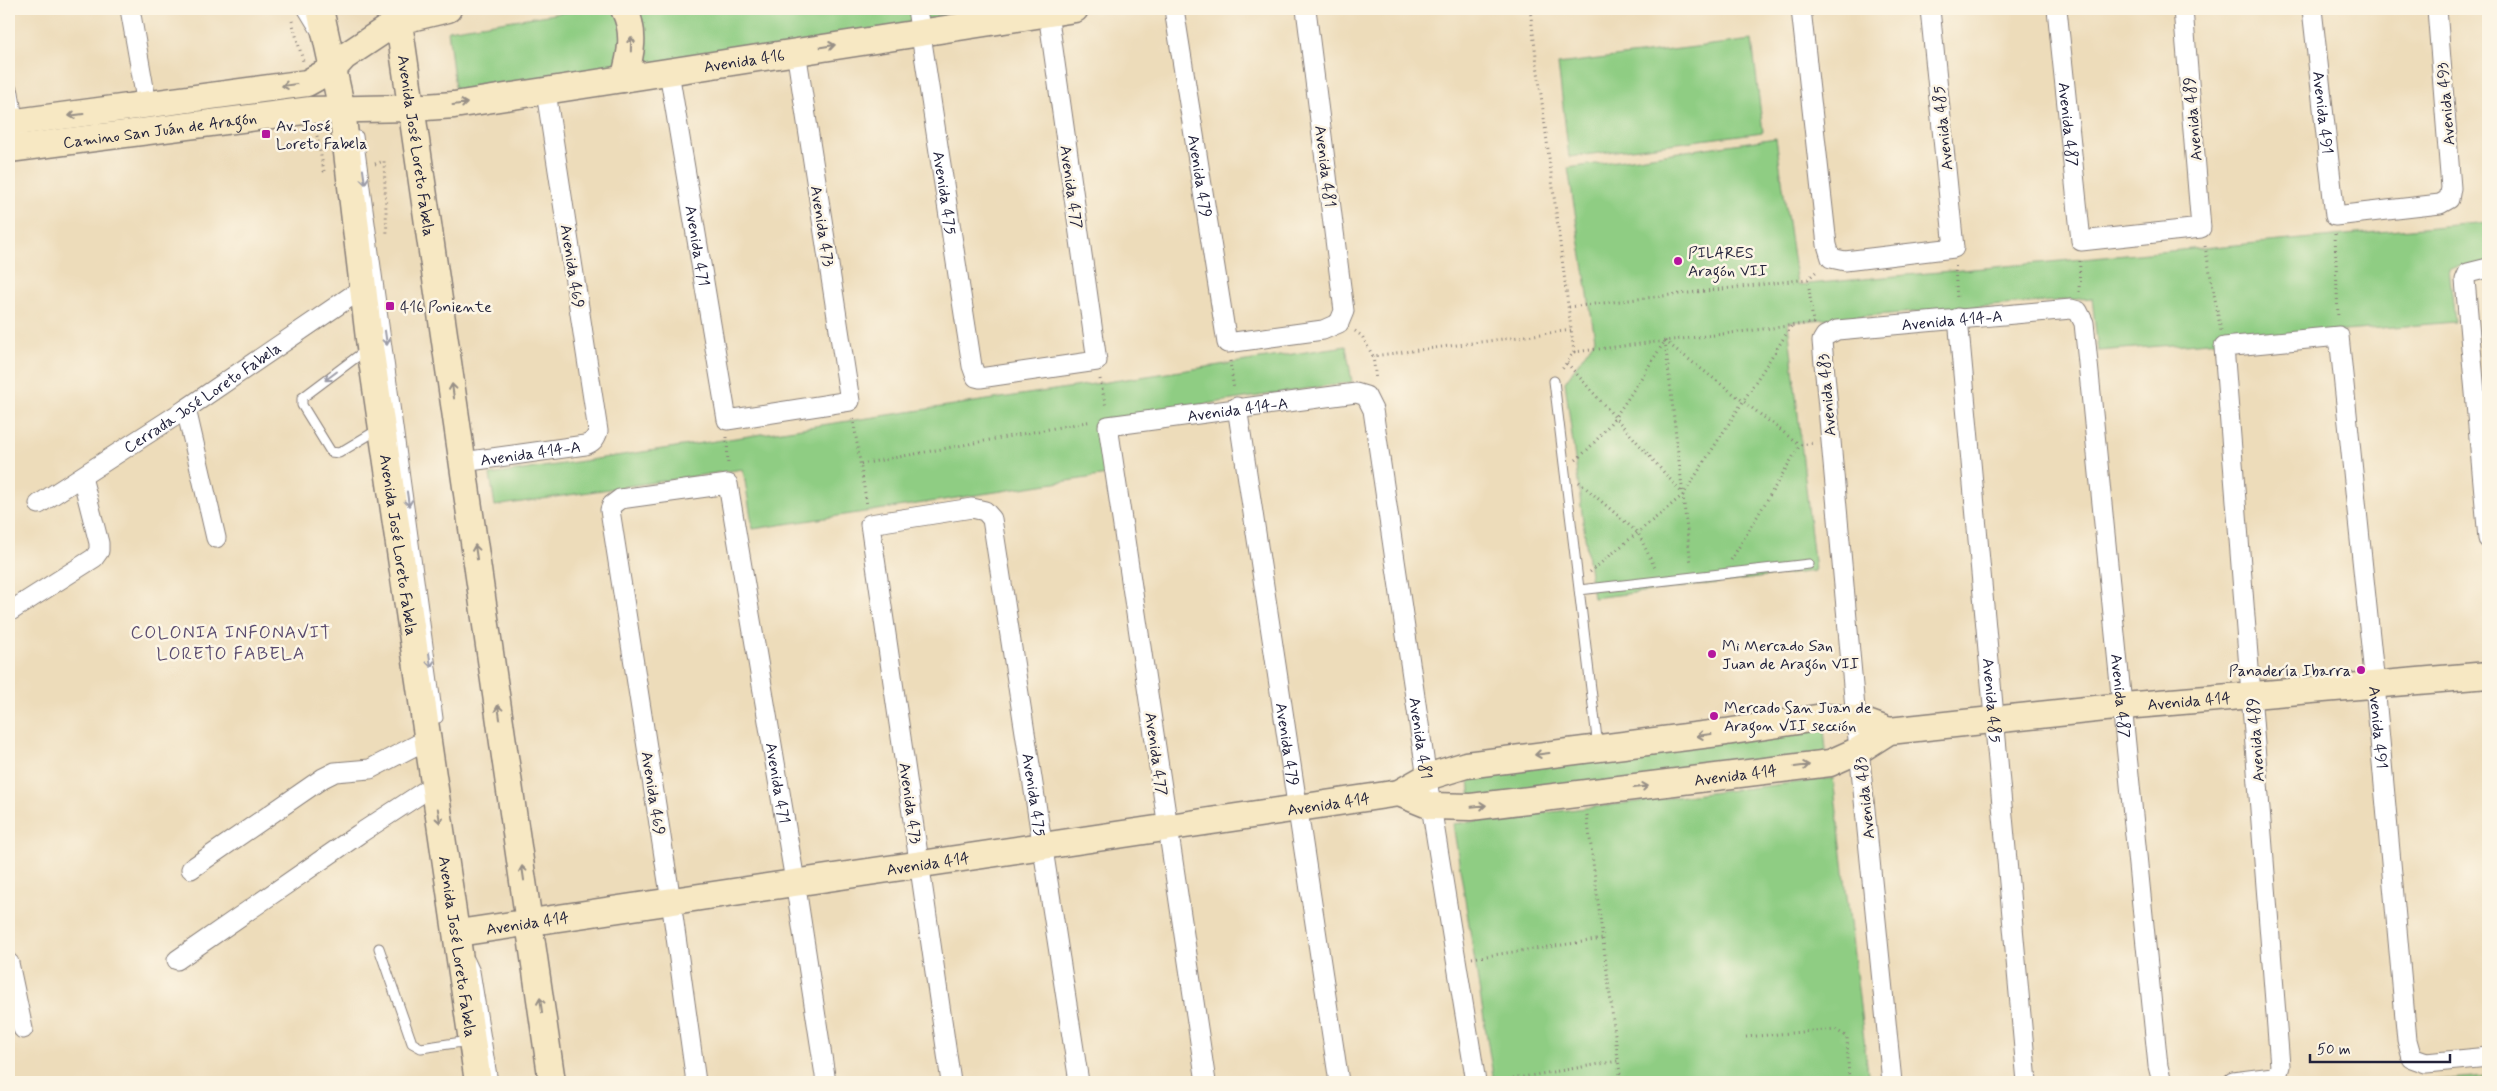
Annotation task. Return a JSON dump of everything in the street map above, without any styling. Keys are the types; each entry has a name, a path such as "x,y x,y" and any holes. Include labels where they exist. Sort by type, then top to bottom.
{"street":[{"path":"130,9 147,105"},
{"name":"Avenida José Loreto Fabela","path":"320,9 339,59 352,113 363,288 370,347 433,733 478,1082"},
{"path":"397,15 448,9"},
{"path":"624,9 632,31 631,53 624,79"},
{"name":"Avenida 416","path":"411,108 546,92 796,52 919,20 1048,13 1075,9"},
{"name":"Avenida 479","path":"1174,9 1227,344"},
{"name":"Avenida 481","path":"1306,9 1344,311 1339,322"},
{"path":"1801,9 1826,245 1831,258 1845,261 1954,248"},
{"name":"Avenida 485","path":"1930,9 1954,248"},
{"name":"Avenida 487","path":"2057,9 2081,241"},
{"name":"Avenida 489","path":"2183,9 2201,228"},
{"name":"Avenida 491","path":"2312,9 2335,216"},
{"name":"Avenida 493","path":"2335,216 2440,204 2450,199 2451,188 2437,9"},
{"name":"Avenida 477","path":"1048,13 1097,361"},
{"name":"Camino San Juán de Aragón","path":"11,123 307,83 397,15"},
{"name":"Avenida José Loreto Fabela","path":"397,15 552,1082"},
{"name":"Avenida 475","path":"919,20 972,366 976,377 986,379 1097,361"},
{"name":"Avenida 473","path":"796,52 850,401"},
{"name":"Avenida 471","path":"669,72 727,420"},
{"name":"Avenida 469","path":"546,92 598,431 594,440"},
{"path":"9,93 13,148"},
{"path":"188,99 191,126"},
{"name":"Camino San Juán de Aragón","path":"13,148 311,110 352,113 411,108"},
{"path":"110,111 115,136"},
{"path":"2081,241 2201,228"},
{"path":"2488,268 2468,274 2465,280 2488,539"},
{"name":"Cerrada José Loreto Fabela","path":"39,504 186,409 363,288"},
{"name":"Avenida 414-A","path":"1826,336 1837,330 2071,309 2078,311"},
{"name":"Avenida 487","path":"2078,311 2084,323 2124,706 2158,1066 2162,1082"},
{"name":"Avenida 485","path":"1958,318 2027,1082"},
{"path":"1227,344 1324,330 1339,322"},
{"name":"Avenida 483","path":"1826,336 1821,348 1892,1082"},
{"path":"2224,347 2339,336"},
{"name":"Avenida 491","path":"2339,336 2376,685 2407,1040 2412,1058 2426,1063 2488,1057"},
{"name":"Avenida 489","path":"2224,347 2280,1058 2278,1073 2267,1079 2232,1082"},
{"name":"Avenida 414-A","path":"1108,422 1346,393 1366,396"},
{"name":"Avenida 481","path":"1366,396 1373,410 1431,806 1476,1082"},
{"path":"727,420 850,401"},
{"name":"Avenida 479","path":"1237,407 1339,1082"},
{"path":"186,409 216,538"},
{"name":"Avenida 477","path":"1108,422 1206,1082"},
{"name":"Avenida 414-A","path":"463,462 584,445 594,440"},
{"path":"9,612 94,558 99,551 99,543 82,477"},
{"name":"Avenida 471","path":"728,484 796,881 826,1082"},
{"name":"Avenida 469","path":"696,1082 671,901 610,516 612,505 620,499 728,484"},
{"name":"Avenida 475","path":"870,524 972,508 985,511 992,519 1079,1082"},
{"name":"Avenida 473","path":"870,524 951,1082"},
{"name":"Avenida 414","path":"1399,793 1431,806 1471,807 1830,763 1859,750 1889,731 2124,706 2488,675"},
{"name":"Avenida 414","path":"458,933 1296,806 1399,793 1427,777 1466,765 1823,717 1856,718 1889,731"},
{"path":"191,869 323,778 335,772 370,769 433,733"},
{"path":"177,960 359,834 438,774"},
{"path":"9,963 23,1029"}],"lane":[{"path":"302,9 339,59"},
{"path":"352,113 433,733"},
{"path":"370,347 302,398 302,405 331,452 339,453 382,427"},
{"path":"1554,381 1598,747"},
{"path":"1579,586 1661,581 1809,564"},
{"path":"458,933 475,971 493,1082"},
{"path":"379,948 412,1043 416,1047 421,1048 472,1040"}],"path":[{"path":"1530,9 1574,352 1554,381"},
{"path":"291,18 301,52"},
{"path":"315,125 324,171"},
{"path":"2335,216 2339,336"},
{"path":"2201,228 2224,347"},
{"path":"2078,311 2081,241"},
{"path":"1954,248 1958,318"},
{"path":"1569,307 1808,279 1831,258"},
{"path":"1574,352 1813,323 1808,279"},
{"path":"1339,322 1362,336 1373,356 1572,330"},
{"path":"1579,586 1683,495 1792,325"},
{"path":"1665,341 1800,445 1830,441"},
{"path":"1661,581 1638,533 1565,469 1588,450 1614,417 1665,341"},
{"path":"1665,341 1693,577"},
{"path":"1227,344 1237,407"},
{"path":"861,464 1108,422 1097,361"},
{"path":"1567,363 1683,495"},
{"path":"850,401 870,524"},
{"path":"727,420 728,484"},
{"path":"1723,574 1800,445"},
{"path":"1584,794 1621,1082"},
{"path":"1456,960 1603,939"},
{"path":"1746,1037 1835,1029 1847,1036 1849,1082"},
{"path":"1493,1082 1618,1061"}],"green space":[{"path":"587,9 1034,9 456,96 448,30"},
{"path":"1752,40 1763,132 1569,157 1558,64"},
{"path":"1776,138 1797,285 2488,222 2488,263 2449,268 2455,322 2098,351 2092,298 1788,322 1815,571 1593,598 1565,382 1595,339 1568,168"},
{"path":"1346,346 1352,382 1099,420 1107,475 753,529 743,469 495,506 490,475"},
{"path":"1824,729 1827,760 1471,803 1468,765"},
{"path":"1833,778 1869,1082 1494,1082 1453,824"},
{"path":"2488,1076 2488,1082 2410,1082"}],"place":[{"name":"Av. José Loreto Fabela","path":"266,134"},
{"name":"PILARES Aragón VII","path":"1678,261"},
{"name":"416 Poniente","path":"390,306"},
{"name":"Mi Mercado San Juan de Aragón VII","path":"1712,654"},
{"name":"Panadería Ibarra","path":"2361,670"},
{"name":"Mercado San Juan de Aragon VII sección","path":"1714,716"}],"district":[{"name":"COLONIA INFONAVIT LORETO FABELA","path":"231,642"}]}
